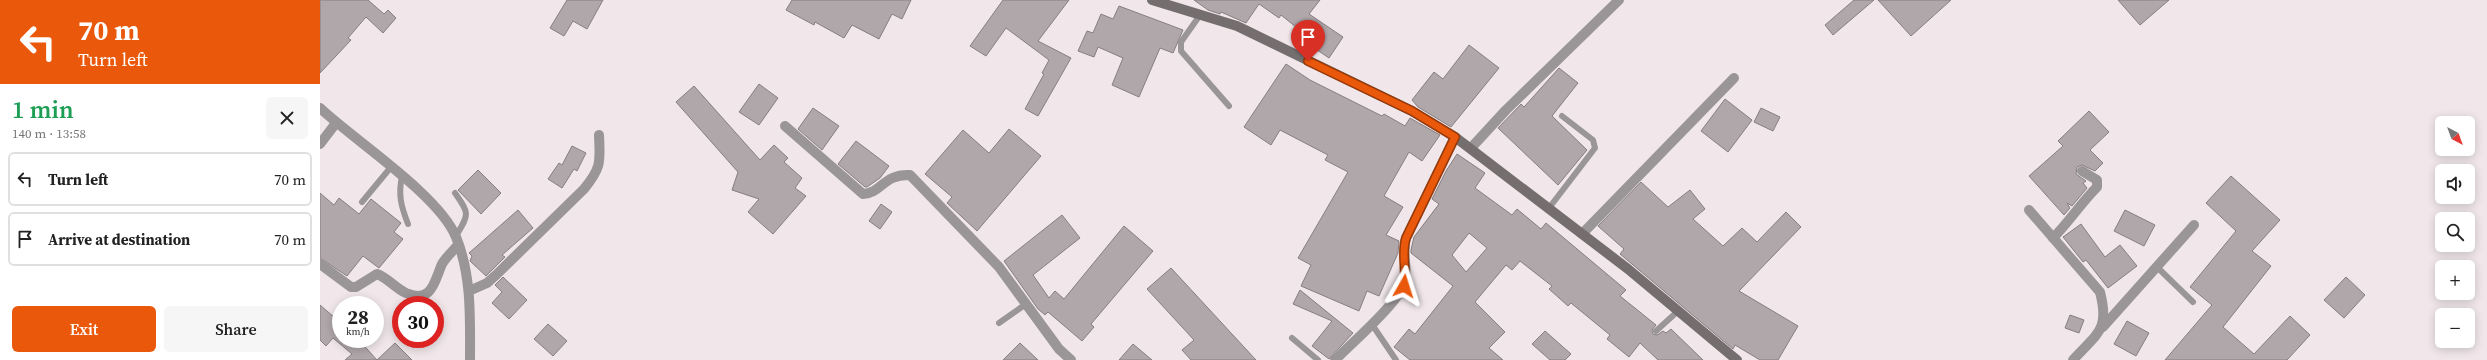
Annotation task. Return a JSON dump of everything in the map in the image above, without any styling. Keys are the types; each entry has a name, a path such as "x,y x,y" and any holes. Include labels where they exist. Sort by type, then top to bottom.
{"street":[{"path":"1152,0 1237,26 1412,111 1455,137 1582,234 1736,360"},
{"path":"1471,148 1506,110 1619,0"},
{"path":"1582,234 1734,78"},
{"path":"320,108 336,123 402,176 436,207 457,240 469,291 470,360"},
{"path":"320,144 336,123"},
{"path":"785,126 863,194 872,194 891,178 910,175 949,213 999,267 1059,349 1071,360"},
{"path":"469,291 487,283 584,189 596,174 600,164 599,134"},
{"path":"1335,360 1371,324 1404,286 1406,270 1403,252 1406,238 1455,137"},
{"path":"2053,238 2077,214 2084,200 2097,187 2097,180 2082,171"},
{"path":"2029,210 2100,292 2104,308 2103,327"},
{"path":"2073,360 2158,268 2194,225"},
{"path":"320,264 351,287 356,287 377,274 400,291 415,297 425,294 435,286 442,264 457,240"}],"lane":[{"path":"1200,15 1181,42 1180,51 1229,106"},
{"path":"1549,208 1595,148 1593,140 1562,116"},
{"path":"362,202 392,168"},
{"path":"402,176 398,192 400,204 408,224"},
{"path":"456,193 467,210 467,216 457,240"},
{"path":"2158,268 2193,302"},
{"path":"999,323 1026,304"},
{"path":"1656,331 1678,311"},
{"path":"1371,324 1396,360"},
{"path":"1292,338 1318,360"}],"building":[{"path":"320,0 368,0 384,14 388,10 396,18 383,33 366,17 348,38 351,40 320,73"},
{"path":"567,0 603,0 587,29 573,21 564,36 550,28"},
{"path":"792,0 911,0 902,19 892,14 879,39 852,25 844,38 815,22 814,25 786,10"},
{"path":"1003,0 1069,0 1038,41 1071,58 1038,116 1025,109 1044,74 1042,73 1049,60 1006,28 986,56 970,46"},
{"path":"1194,0 1320,0 1309,14 1343,37 1329,58 1298,37 1301,31 1281,15 1279,18 1259,4 1246,23 1221,12 1220,14 1208,10"},
{"path":"1854,0 1874,0 1833,35 1825,25"},
{"path":"1878,0 1951,0 1911,36"},
{"path":"2118,0 2169,0 2140,25"},
{"path":"1119,6 1183,30 1173,53 1160,48 1139,97 1112,85 1123,58 1098,47 1094,57 1078,51 1087,31 1093,33 1101,14 1113,19"},
{"path":"1469,45 1499,68 1451,127 1418,107 1412,100 1434,72 1443,79"},
{"path":"1286,64 1310,80 1382,116 1384,114 1405,126 1410,118 1440,135 1422,161 1409,152 1384,196 1403,207 1386,235 1399,241 1398,253 1379,296 1367,291 1359,311 1301,286 1311,265 1298,258 1348,172 1325,160 1328,155 1280,130 1271,145 1244,127"},
{"path":"1559,68 1578,83 1552,116 1587,150 1558,185 1498,128 1521,104 1524,107"},
{"path":"759,84 778,98 759,125 739,112"},
{"path":"694,86 760,160 774,145 788,158 784,162 802,178 795,188 806,196 773,234 748,212 759,199 732,190 738,172 676,102"},
{"path":"1725,99 1752,120 1728,152 1701,131"},
{"path":"813,108 839,126 822,150 798,129"},
{"path":"1761,108 1780,117 1773,131 1754,122"},
{"path":"2089,111 2109,132 2090,150 2103,163 2095,171 2082,165 2077,167 2076,174 2086,181 2083,183 2087,188 2072,206 2067,203 2070,208 2064,215 2029,176 2063,146 2058,141"},
{"path":"1009,129 1041,156 977,231 947,203 952,197 925,174 963,130 989,153"},
{"path":"856,141 889,166 880,178 867,187 865,187 838,164"},
{"path":"572,146 586,153 577,171 574,169 562,188 548,179 559,163 562,165"},
{"path":"1457,154 1485,173 1475,188 1512,215 1517,209 1541,229 1546,223 1626,290 1620,296 1656,325 1652,330 1653,334 1657,335 1663,331 1666,333 1671,329 1703,360 1658,360 1640,343 1629,357 1607,339 1610,335 1571,303 1568,306 1549,289 1552,286 1520,261 1512,270 1506,265 1475,302 1505,332 1489,348 1503,360 1410,360 1394,347 1409,329 1415,334 1453,286 1411,253 1414,237 1439,204 1432,199 1446,171","holes":["1469,233 1487,248 1466,272 1452,255"]},
{"path":"478,170 501,193 481,214 458,190"},
{"path":"2231,176 2280,220 2252,251 2271,266 2223,327 2254,354 2290,316 2310,335 2287,360 2165,360 2212,305 2190,287 2236,231 2206,203"},
{"path":"1641,182 1668,207 1690,190 1705,209 1693,219 1723,246 1742,228 1757,242 1786,212 1801,227 1739,291 1798,326 1778,360 1760,360 1735,345 1733,349 1620,254 1624,249 1598,226"},
{"path":"320,193 334,205 339,198 359,214 371,199 401,223 394,232 403,239 379,268 363,256 347,276 320,258"},
{"path":"881,204 892,212 880,229 869,221"},
{"path":"518,210 533,228 502,255 505,257 486,276 470,261 472,256 469,253"},
{"path":"2125,210 2155,225 2144,246 2114,231"},
{"path":"1062,215 1080,238 1033,275 1049,298 1055,291 1064,299 1124,226 1153,251 1091,324 1094,327 1082,341 1048,312 1045,315 1038,309 1004,261"},
{"path":"2081,224 2105,257 2120,245 2137,266 2108,288 2086,260 2083,262 2063,237"},
{"path":"1171,268 1256,360 1191,360 1182,350 1194,340 1147,289"},
{"path":"503,277 527,300 509,319 492,303 502,292 495,285"},
{"path":"2346,277 2365,295 2344,318 2324,300"},
{"path":"1300,290 1353,333 1329,359 1312,346 1332,321 1293,304"},
{"path":"320,305 332,315 332,339 326,346 320,340"},
{"path":"2070,315 2084,320 2079,333 2065,328"},
{"path":"2127,321 2149,333 2136,356 2114,344"},
{"path":"548,324 567,341 553,356 534,339"},
{"path":"1545,331 1571,354 1565,360 1550,360 1532,344"},
{"path":"1020,343 1038,360 1003,360"},
{"path":"1133,344 1152,360 1119,360"},
{"path":"392,346 392,348 400,348 412,360 377,360"},
{"path":"345,348 366,348 377,360 345,360 352,354"}],"route":[{"path":"1308,61 1412,111 1455,137 1406,238 1403,252 1406,270 1404,286"}]}
